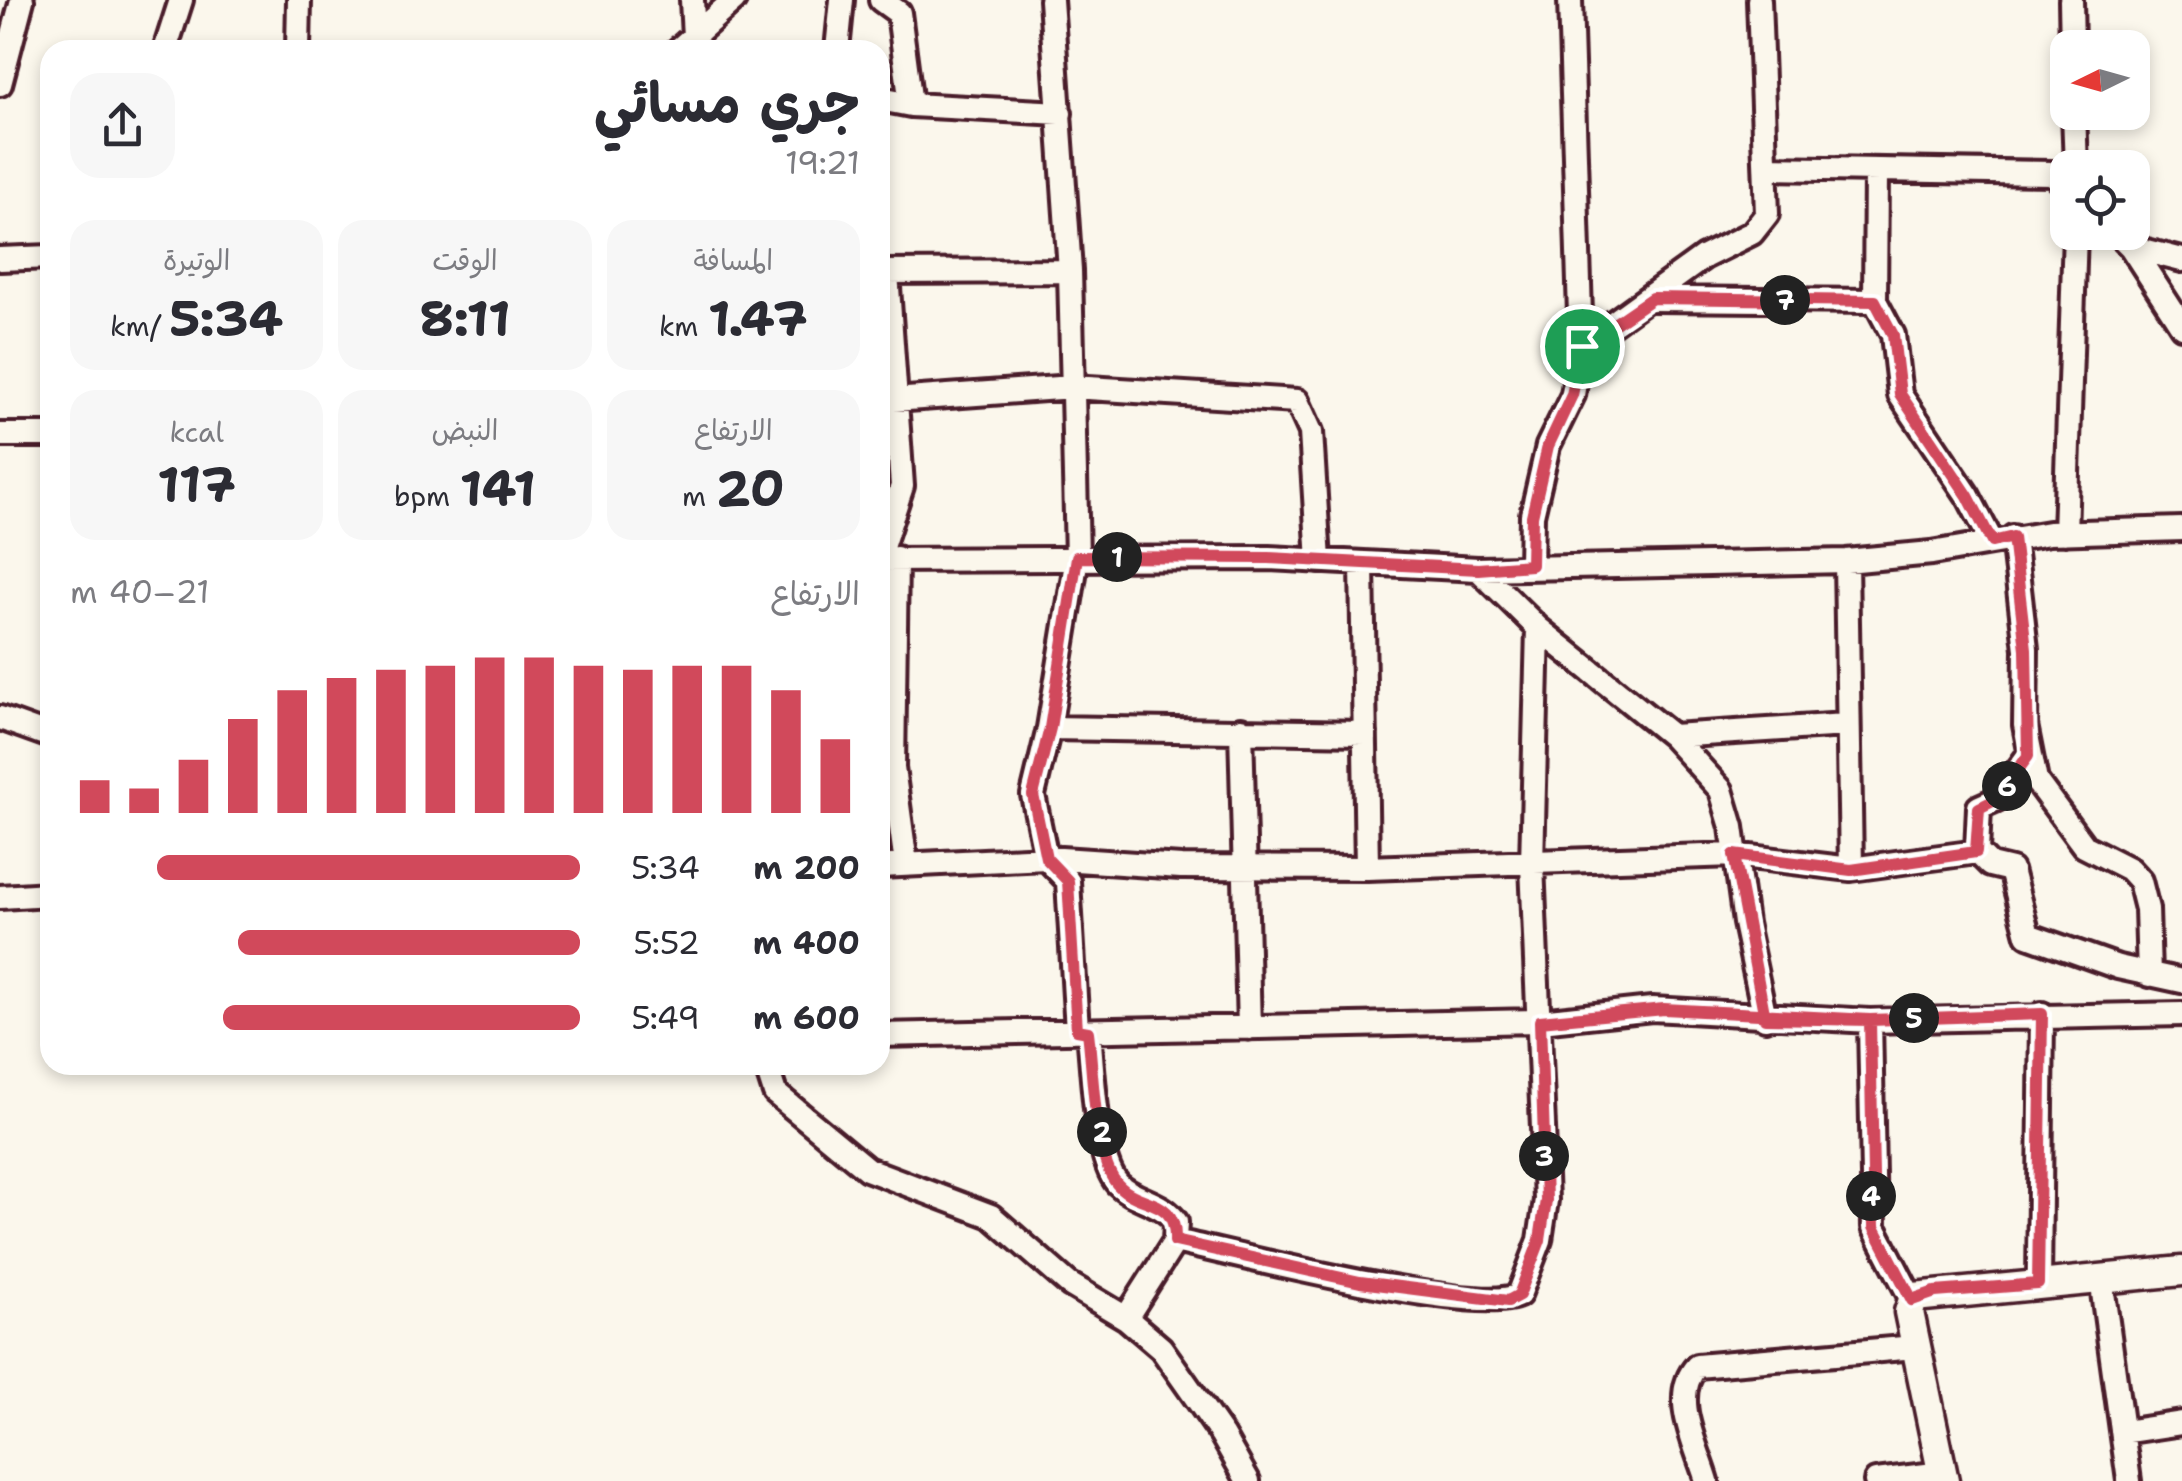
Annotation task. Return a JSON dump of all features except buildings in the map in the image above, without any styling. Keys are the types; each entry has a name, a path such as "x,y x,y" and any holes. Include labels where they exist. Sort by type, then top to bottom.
{"street":[{"path":"0,84 22,0"},
{"path":"168,40 182,0"},
{"path":"298,40 299,0"},
{"path":"687,40 692,0"},
{"path":"690,40 734,0"},
{"path":"838,40 842,0"},
{"path":"882,0 899,12 911,106"},
{"path":"1052,0 1070,271 1077,557 1050,728 1033,795 1046,858 1068,881 1083,1031 1105,1156 1114,1180 1176,1222 1175,1241 1126,1318"},
{"path":"1531,565 1532,516 1548,446 1572,395 1582,346 1570,0"},
{"path":"1582,346 1704,257 1752,233 1767,214 1759,0"},
{"path":"2071,0 2072,30"},
{"path":"890,101 911,106 1060,113"},
{"path":"1768,168 2050,173"},
{"path":"1876,172 1875,301 1893,335 1900,394 2002,540 2026,649 2028,756 2036,780 2084,846 2129,869 2140,882 2147,909 2149,975"},
{"path":"2150,248 2180,256"},
{"path":"2066,532 2074,250"},
{"path":"2130,250 2182,326"},
{"path":"0,259 40,257"},
{"path":"890,272 1070,271"},
{"path":"1652,298 1875,301"},
{"path":"890,536 902,486 890,400 1072,387 1297,401 1311,432 1319,560"},
{"path":"0,436 40,435"},
{"path":"890,557 1319,560 1478,569 1846,561 2066,532 2182,529 2182,540"},
{"path":"1846,561 1851,870"},
{"path":"1362,564 1367,868"},
{"path":"1478,569 1538,628 1672,736 1721,790 1732,827 1765,1018"},
{"path":"1175,1241 1360,1282 1494,1302 1519,1295 1540,1240 1546,1200 1532,864 1538,628"},
{"path":"0,718 40,732"},
{"path":"1672,736 1846,726"},
{"path":"1050,728 1364,733"},
{"path":"1241,729 1249,1028"},
{"path":"1976,852 1979,808 1997,799 2028,756"},
{"path":"890,783 906,864"},
{"path":"890,865 1046,858 1244,869 1367,868 1734,855 1851,870 1976,852"},
{"path":"1976,852 1990,865 2011,870 2028,935 2149,975 2182,981"},
{"path":"0,897 40,895"},
{"path":"890,1035 1540,1021 1664,1009 1765,1018 1870,1020 2182,1014"},
{"path":"2038,1284 2042,1014"},
{"path":"1870,1020 1874,1227 1912,1300 1915,1347 1944,1477 1876,1481"},
{"path":"769,1075 775,1094 868,1169 991,1216 1069,1284 1126,1318 1161,1348 1222,1435 1248,1481"},
{"path":"1912,1300 1935,1292 2182,1271"},
{"path":"2101,1278 2129,1481"},
{"path":"1707,1481 1683,1400 1684,1379 1697,1366 1915,1347"},
{"path":"2123,1432 2182,1423"}],"route":[{"path":"1582,346 1572,395 1548,446 1532,516 1531,565 1478,569 1269,558 1077,557 1050,728 1033,795 1046,858 1068,881 1077,1030 1088,1032 1105,1156 1114,1180 1131,1195 1171,1215 1176,1222 1175,1241 1360,1282 1508,1301 1519,1295 1540,1240 1546,1200 1540,1021 1664,1009 1765,1018 1870,1020 1874,1227 1912,1300 1935,1292 2038,1284 2042,1014 1870,1020 1765,1018 1734,855 1851,870 1976,852 1979,808 1997,799 2028,756 2026,649 2013,537 1992,542 1968,496 1900,394 1893,335 1875,301 1652,298 1582,346"}]}
